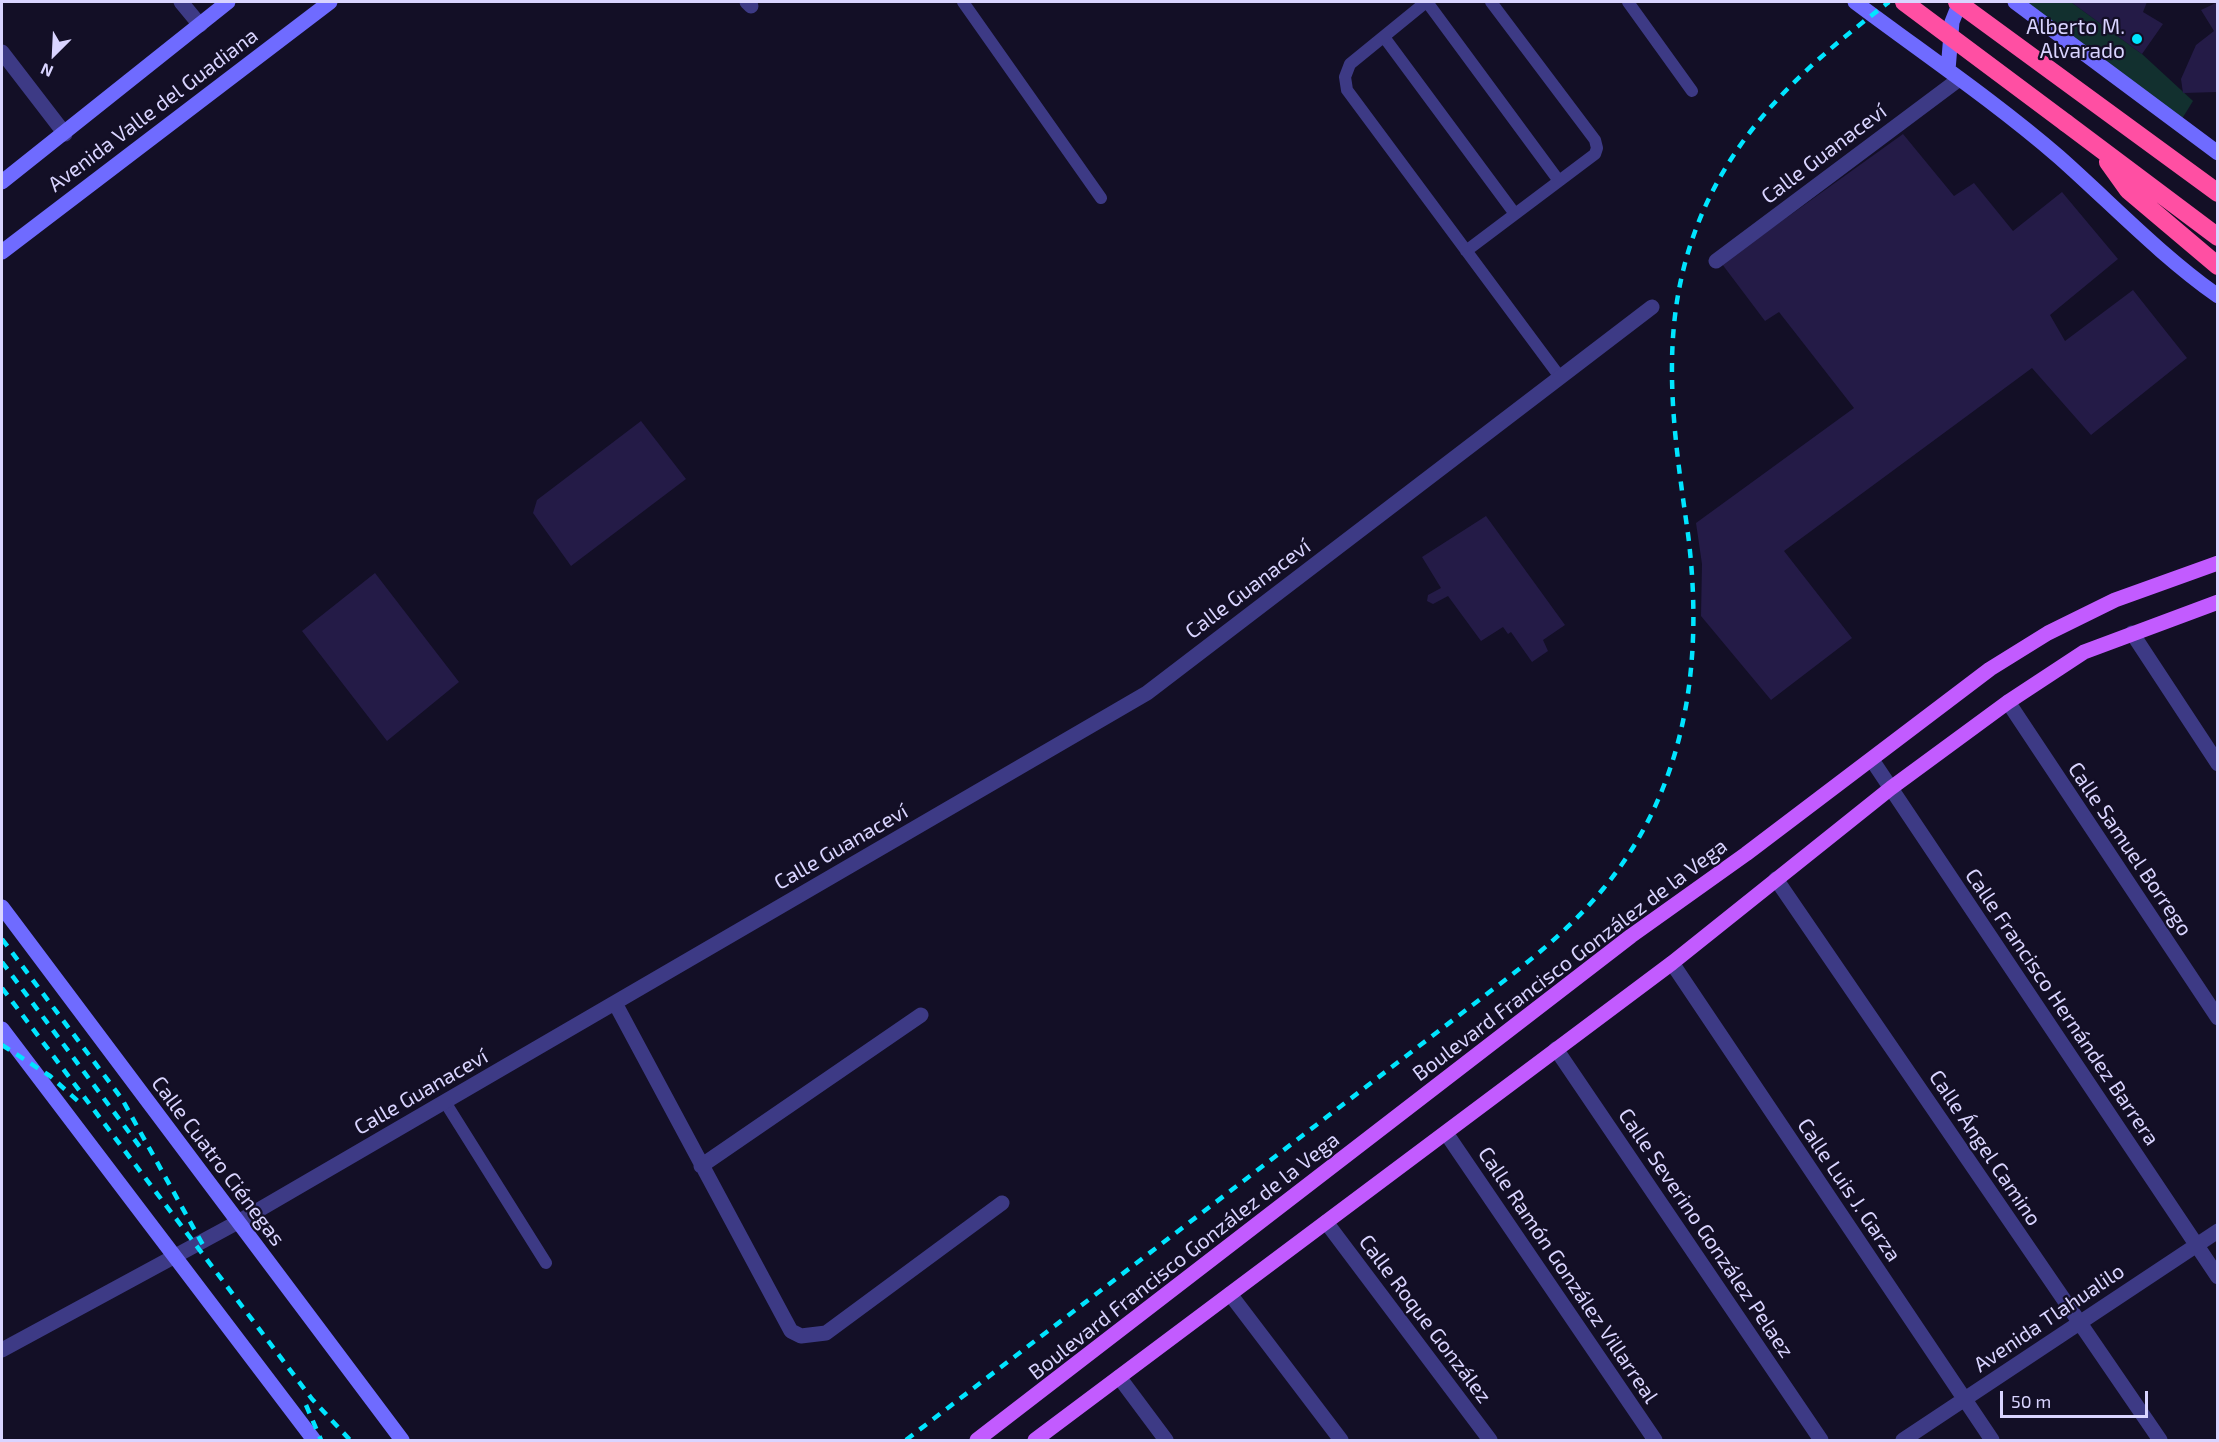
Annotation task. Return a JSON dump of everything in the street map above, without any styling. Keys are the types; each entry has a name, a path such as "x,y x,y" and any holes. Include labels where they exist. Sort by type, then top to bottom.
{"highway":[{"path":"1904,2 2217,237"},
{"path":"1959,2 2217,193"},
{"path":"2100,150 2128,190 2217,266"}],"main road":[{"name":"Boulevard Francisco González de la Vega","path":"977,1440 1631,936 1872,760 1990,669 2048,633 2115,600 2217,563"},
{"path":"1035,1440 1672,963 1891,788 2008,702 2084,652 2217,602"}],"street":[{"path":"181,2 201,26"},
{"name":"Avenida Valle del Guadiana","path":"2,182 201,26 228,2"},
{"path":"1855,2 2057,156 2164,254 2217,296"},
{"path":"1953,75 1952,22 1959,2"},
{"path":"2015,2 2217,153"},
{"name":"Avenida Valle del Guadiana","path":"2,252 320,4"},
{"path":"2,52 65,134"},
{"name":"Calle Guanaceví","path":"1716,261 1953,75"},
{"name":"Calle Guanaceví","path":"2,1350 238,1222 1147,693 1652,307"},
{"path":"2132,633 2217,764"},
{"name":"Calle Samuel Borrego","path":"2008,702 2217,1018"},
{"name":"Calle Francisco Hernández Barrera","path":"1872,760 2217,1277"},
{"name":"Calle Ángel Camino","path":"1776,879 2160,1440"},
{"name":"Calle Cuatro Ciénegas","path":"2,907 402,1440"},
{"name":"Calle Luis J. Garza","path":"1672,963 1992,1440"},
{"path":"615,1003 791,1331 801,1336 826,1333 1002,1203"},
{"path":"701,1166 921,1015"},
{"path":"2,1029 314,1440"},
{"name":"Calle Severino González Pelaez","path":"1556,1049 1821,1440"},
{"name":"Calle Ramón González Villarreal","path":"1446,1133 1654,1440"},
{"name":"Calle Roque González","path":"1326,1222 1490,1440"},
{"name":"Avenida Tlahualilo","path":"1903,1440 2217,1231"},
{"path":"1230,1294 1341,1440"},
{"path":"1119,1377 1166,1440"}],"lane":[{"path":"963,2 1101,198"},
{"path":"1559,181 1427,2 1350,64 1345,77 1347,90 1560,377"},
{"path":"1466,251 1595,154 1597,148 1595,140 1491,2"},
{"path":"1628,2 1692,91"},
{"path":"1384,37 1515,214"},
{"path":"445,1102 546,1263"}],"green space":[{"path":"2023,2 2071,2 2142,54 2193,101 2180,122"}],"building":[{"name":"Alberto M. Alvarado","path":"2071,2 2147,2 2143,12 2163,24 2142,54"},
{"path":"2218,2 2218,92 2183,93 2181,79 2196,45 2214,31 2201,10"},
{"path":"1903,134 1954,196 1974,183 2013,231 2062,192 2118,259 2050,315 2065,341 2133,290 2187,358 2091,435 2032,368 1784,551 1852,638 1771,700 1701,616 1702,564 1696,523 1854,408 1779,312 1765,321 1722,264"},
{"path":"641,421 686,479 571,566 533,513 537,500"},
{"path":"1486,516 1565,625 1543,640 1548,651 1532,662 1511,632 1508,634 1503,627 1481,641 1448,596 1433,604 1427,601 1428,595 1441,588 1422,557"},
{"path":"375,573 459,682 387,741 302,631"}],"railway":[{"path":"906,1440 1522,967 1582,913 1603,889 1631,850 1654,809 1671,766 1683,721 1690,676 1693,629 1692,582 1672,395 1674,326 1687,256 1701,215 1720,178 1741,144 1766,112 1824,55 1889,2"},
{"path":"2,939 122,1099 203,1245"},
{"path":"2,962 143,1151"},
{"path":"2,988 312,1399 350,1440"},
{"path":"2,1045 50,1076 79,1102"},
{"path":"306,1405 321,1440"}],"place":[{"name":"Alberto M. Alvarado","path":"2137,39"}]}
